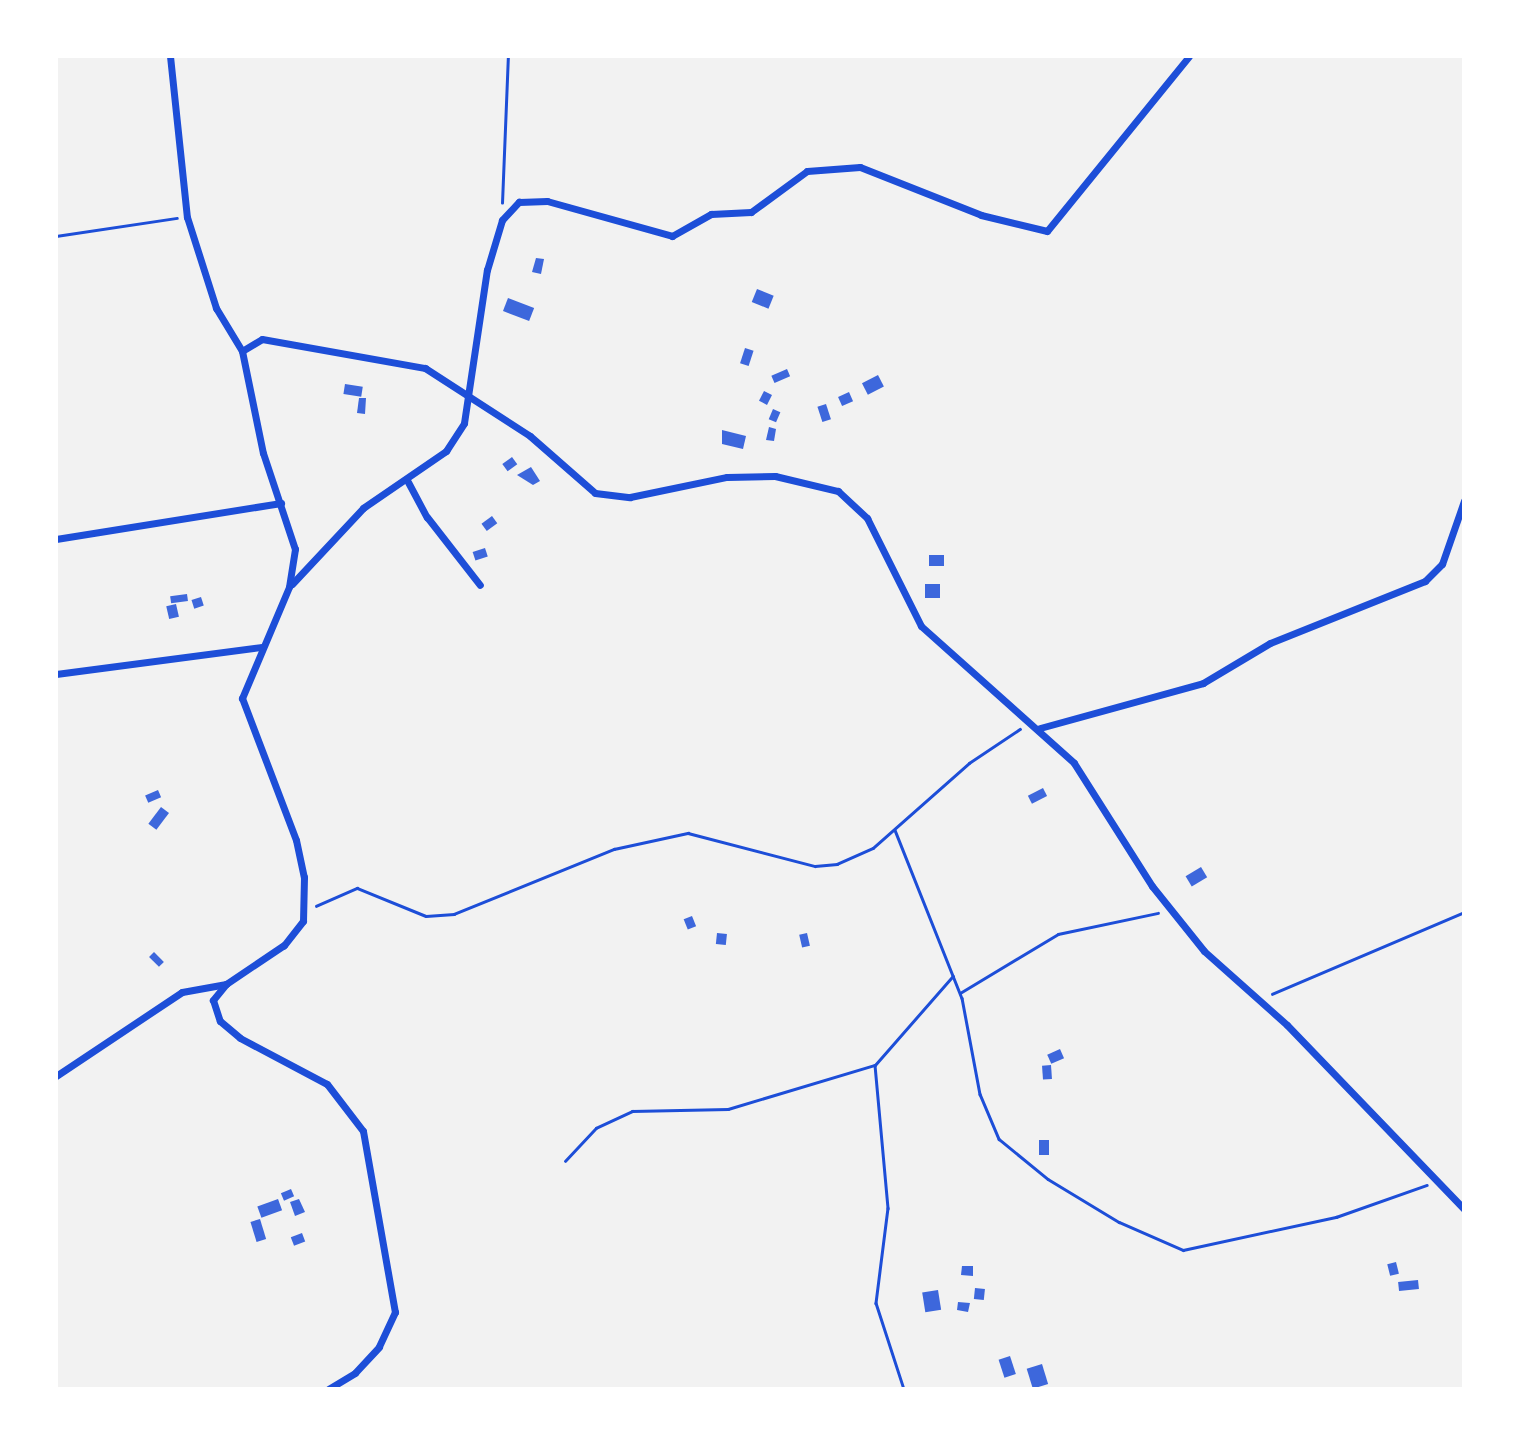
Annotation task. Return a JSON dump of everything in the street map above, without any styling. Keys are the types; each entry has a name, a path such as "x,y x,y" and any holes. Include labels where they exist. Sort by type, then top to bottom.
{"street":[{"path":"170,56 187,217 216,308 242,351 295,549 289,587 260,647 242,698 296,840 304,913 284,945 226,984 213,1000 220,1021 327,1084 350,1109 369,1153 395,1312 379,1347 355,1373 328,1389"},
{"path":"289,587 363,508 408,482 446,451 472,394 479,302 502,220 519,202 540,200 673,236 711,214 751,212 807,170 860,167 981,215 1047,232 1189,56"},
{"path":"242,351 261,338 408,364 472,394 595,493 630,497 727,477 763,476 838,491 867,518 921,626 974,678 1033,721 1074,762 1170,910 1432,1182 1464,1209"},
{"path":"408,482 427,517 480,585"},
{"path":"1040,728 1203,682 1270,643 1425,581 1442,564 1464,500"},
{"path":"56,539 281,503"},
{"path":"56,674 260,647"},
{"path":"56,1076 182,992 226,984"}],"path":[{"path":"502,220 508,56"},
{"path":"56,236 187,217"},
{"path":"304,913 357,888 426,916 454,914 614,849 688,833 815,866 855,860 895,830 969,763 1033,721"},
{"path":"895,830 960,993 980,1094 999,1139 1048,1179 1164,1246 1207,1249 1336,1217 1432,1182"},
{"path":"960,993 1058,934 1170,910"},
{"path":"1251,993 1273,995 1305,984 1464,912"},
{"path":"565,1161 596,1128 632,1111 729,1109 875,1065 953,976"},
{"path":"875,1065 888,1208 878,1324 904,1389"}],"building":[{"path":"536,258 544,259 541,274 532,272"},
{"path":"757,289 774,296 768,309 752,302"},
{"path":"508,298 534,308 529,321 503,311"},
{"path":"745,348 754,351 749,366 740,363"},
{"path":"787,369 790,376 774,383 771,376"},
{"path":"878,375 884,387 868,395 862,383"},
{"path":"345,384 363,387 361,397 343,394"},
{"path":"764,391 772,395 767,405 759,401"},
{"path":"849,392 853,401 842,406 838,397"},
{"path":"359,398 366,398 365,414 357,413"},
{"path":"826,404 831,419 822,422 817,407"},
{"path":"773,409 780,412 776,422 769,419"},
{"path":"769,427 776,429 774,441 766,440"},
{"path":"722,430 746,436 743,449 722,444"},
{"path":"512,457 517,464 508,471 502,464"},
{"path":"531,467 540,481 533,485 517,475"},
{"path":"492,516 497,523 487,531 481,524"},
{"path":"485,548 488,557 475,561 473,552"},
{"path":"929,555 944,555 944,566 929,566"},
{"path":"925,584 940,584 940,598 925,598"},
{"path":"187,594 188,601 171,603 170,596"},
{"path":"201,597 204,606 194,609 191,600"},
{"path":"176,604 179,617 169,619 166,606"},
{"path":"1043,788 1047,796 1032,804 1028,796"},
{"path":"158,790 161,797 148,803 145,795"},
{"path":"161,807 169,813 156,830 148,824"},
{"path":"1201,867 1207,877 1192,887 1186,876"},
{"path":"692,916 696,926 688,930 684,919"},
{"path":"717,933 727,934 726,945 716,944"},
{"path":"807,933 810,946 802,947 799,935"},
{"path":"154,952 164,962 159,967 149,957"},
{"path":"1060,1049 1064,1058 1051,1064 1047,1055"},
{"path":"1051,1065 1052,1079 1043,1080 1042,1066"},
{"path":"1039,1140 1049,1140 1049,1155 1039,1155"},
{"path":"291,1189 294,1196 284,1201 281,1193"},
{"path":"278,1199 282,1210 261,1218 257,1207"},
{"path":"299,1199 305,1212 295,1216 290,1202"},
{"path":"260,1219 266,1239 257,1242 250,1222"},
{"path":"302,1233 305,1241 294,1246 291,1237"},
{"path":"1396,1262 1399,1274 1390,1276 1387,1264"},
{"path":"962,1266 973,1266 973,1276 961,1275"},
{"path":"1418,1280 1419,1289 1399,1291 1398,1282"},
{"path":"975,1288 985,1289 984,1300 974,1299"},
{"path":"938,1290 941,1310 925,1312 922,1293"},
{"path":"958,1302 970,1303 968,1312 957,1310"},
{"path":"1010,1356 1016,1374 1004,1378 999,1360"},
{"path":"1042,1364 1048,1384 1033,1389 1027,1369"}]}
